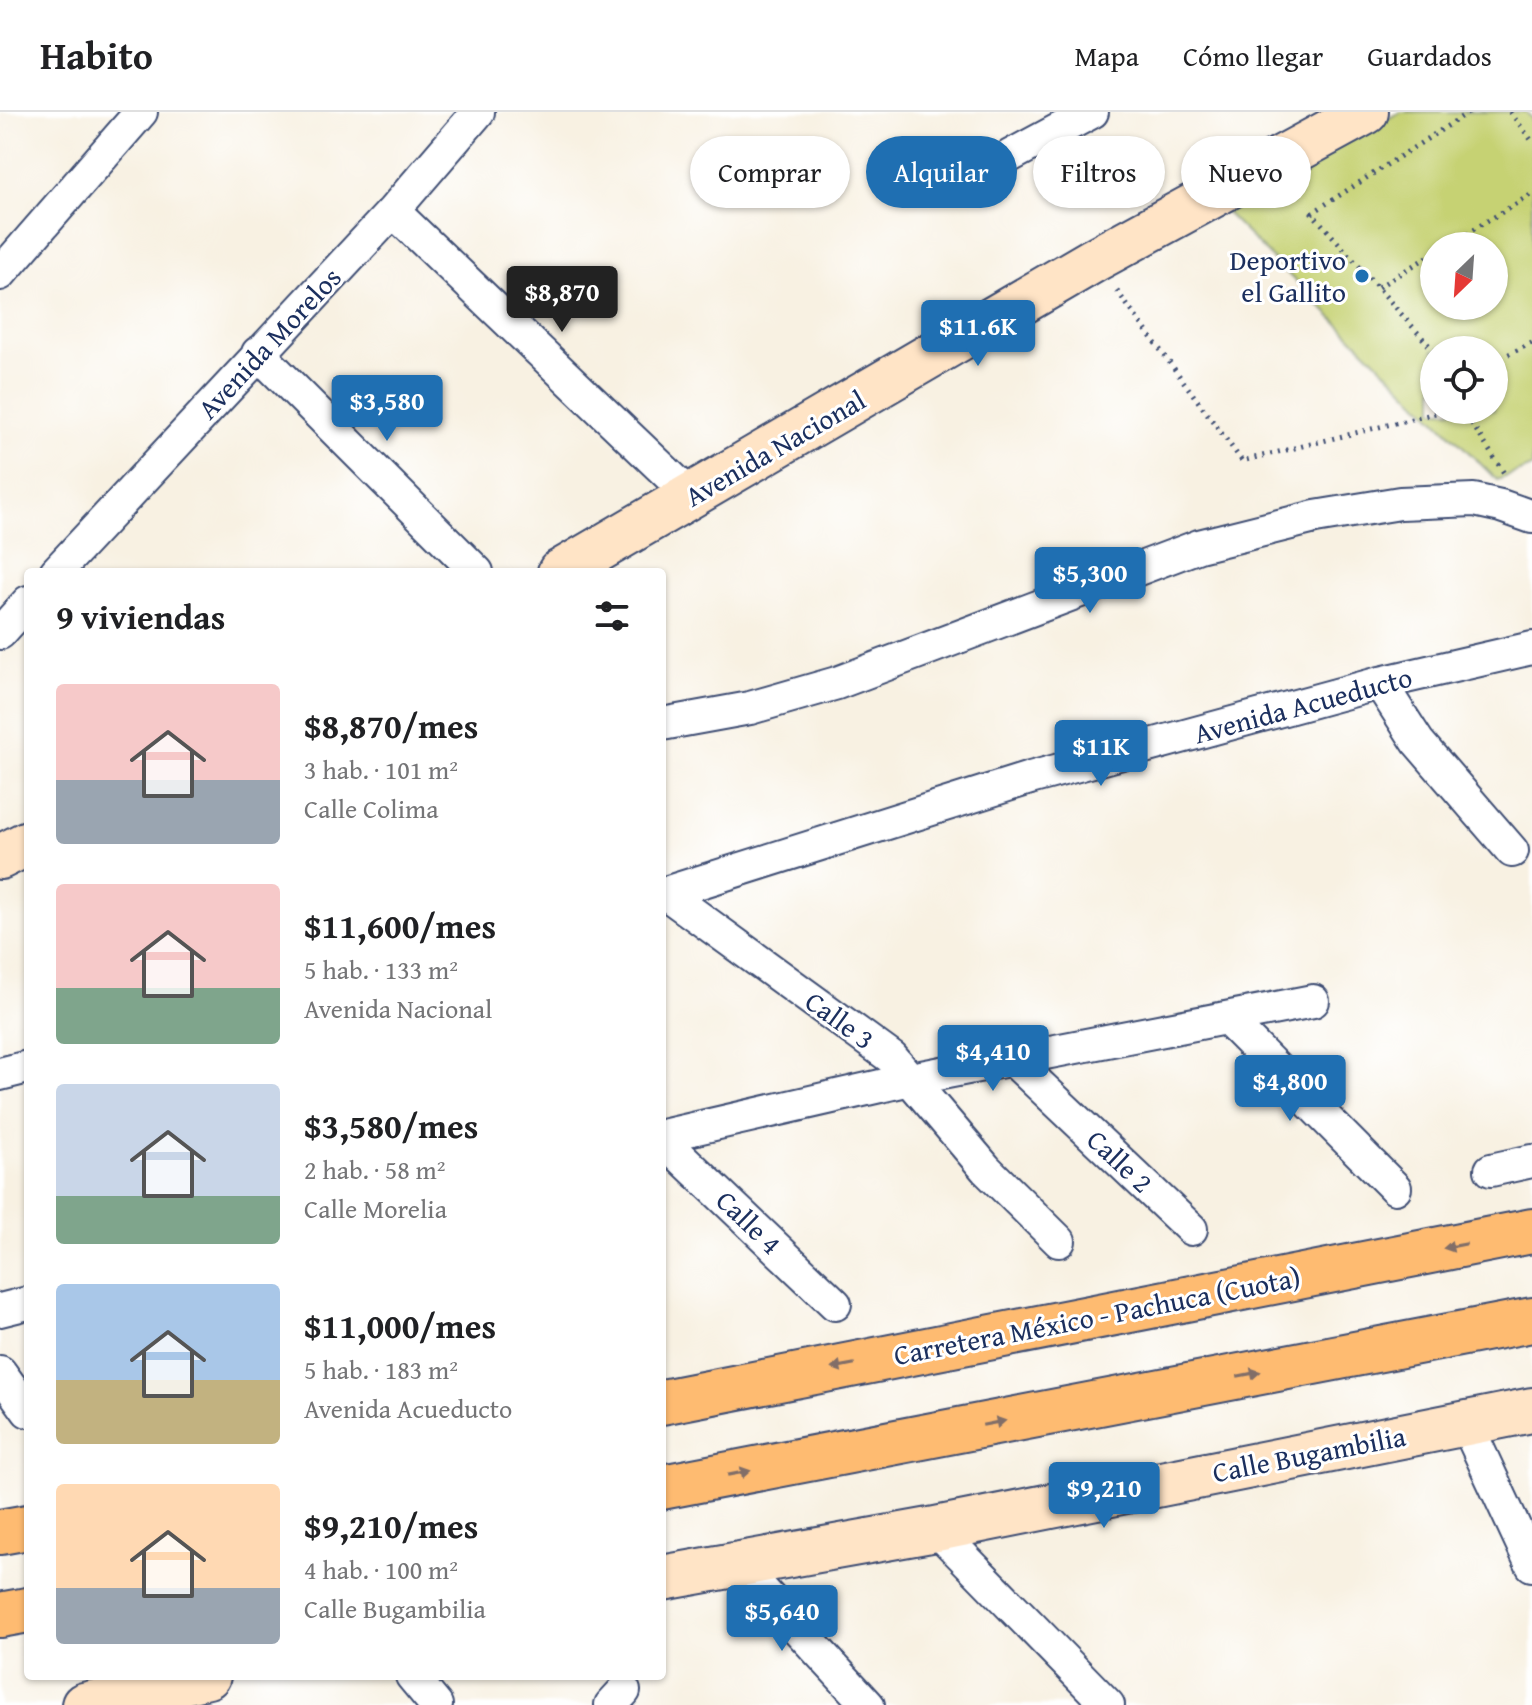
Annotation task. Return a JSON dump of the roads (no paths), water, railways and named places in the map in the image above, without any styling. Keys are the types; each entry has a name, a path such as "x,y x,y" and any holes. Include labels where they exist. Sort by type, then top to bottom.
{"highway":[{"name":"Carretera México - Pachuca (Cuota)","path":"666,1401 1532,1231"},
{"path":"666,1486 1532,1320"},
{"path":"0,1532 24,1528"},
{"path":"0,1615 24,1611"}],"street":[{"path":"0,274 141,112"},
{"name":"Avenida Morelos","path":"60,568 393,211 478,112"},
{"path":"1017,152 1092,112"},
{"name":"Avenida Nacional","path":"567,568 1094,260 1317,122 1366,112"},
{"path":"393,211 692,497"},
{"path":"258,353 473,568"},
{"path":"666,723 750,708 837,683 1199,546 1315,517 1400,503 1474,500 1532,516"},
{"path":"0,633 24,606"},
{"name":"Avenida Acueducto","path":"666,893 1030,778 1380,683 1532,648"},
{"path":"1380,683 1418,742 1512,851"},
{"path":"0,857 24,845"},
{"name":"Calle 3","path":"666,896 892,1058 986,1169 1059,1241"},
{"path":"666,1137 911,1079 1313,1001"},
{"path":"1226,1018 1395,1188"},
{"name":"Calle 2","path":"1013,1060 1191,1229"},
{"path":"0,1074 24,1068"},
{"name":"Calle 4","path":"666,1142 835,1304"},
{"path":"1491,1170 1532,1161"},
{"path":"0,1310 24,1304"},
{"path":"0,1372 24,1405"},
{"name":"Calle Bugambilia","path":"666,1577 936,1529 1532,1410"},
{"path":"1466,1423 1532,1565"},
{"path":"936,1529 1108,1705"},
{"path":"737,1563 868,1705"},
{"path":"84,1705 166,1696 200,1680"},
{"path":"415,1680 436,1705"}],"place":[{"name":"Deportivo el Gallito","path":"1362,276"}]}
